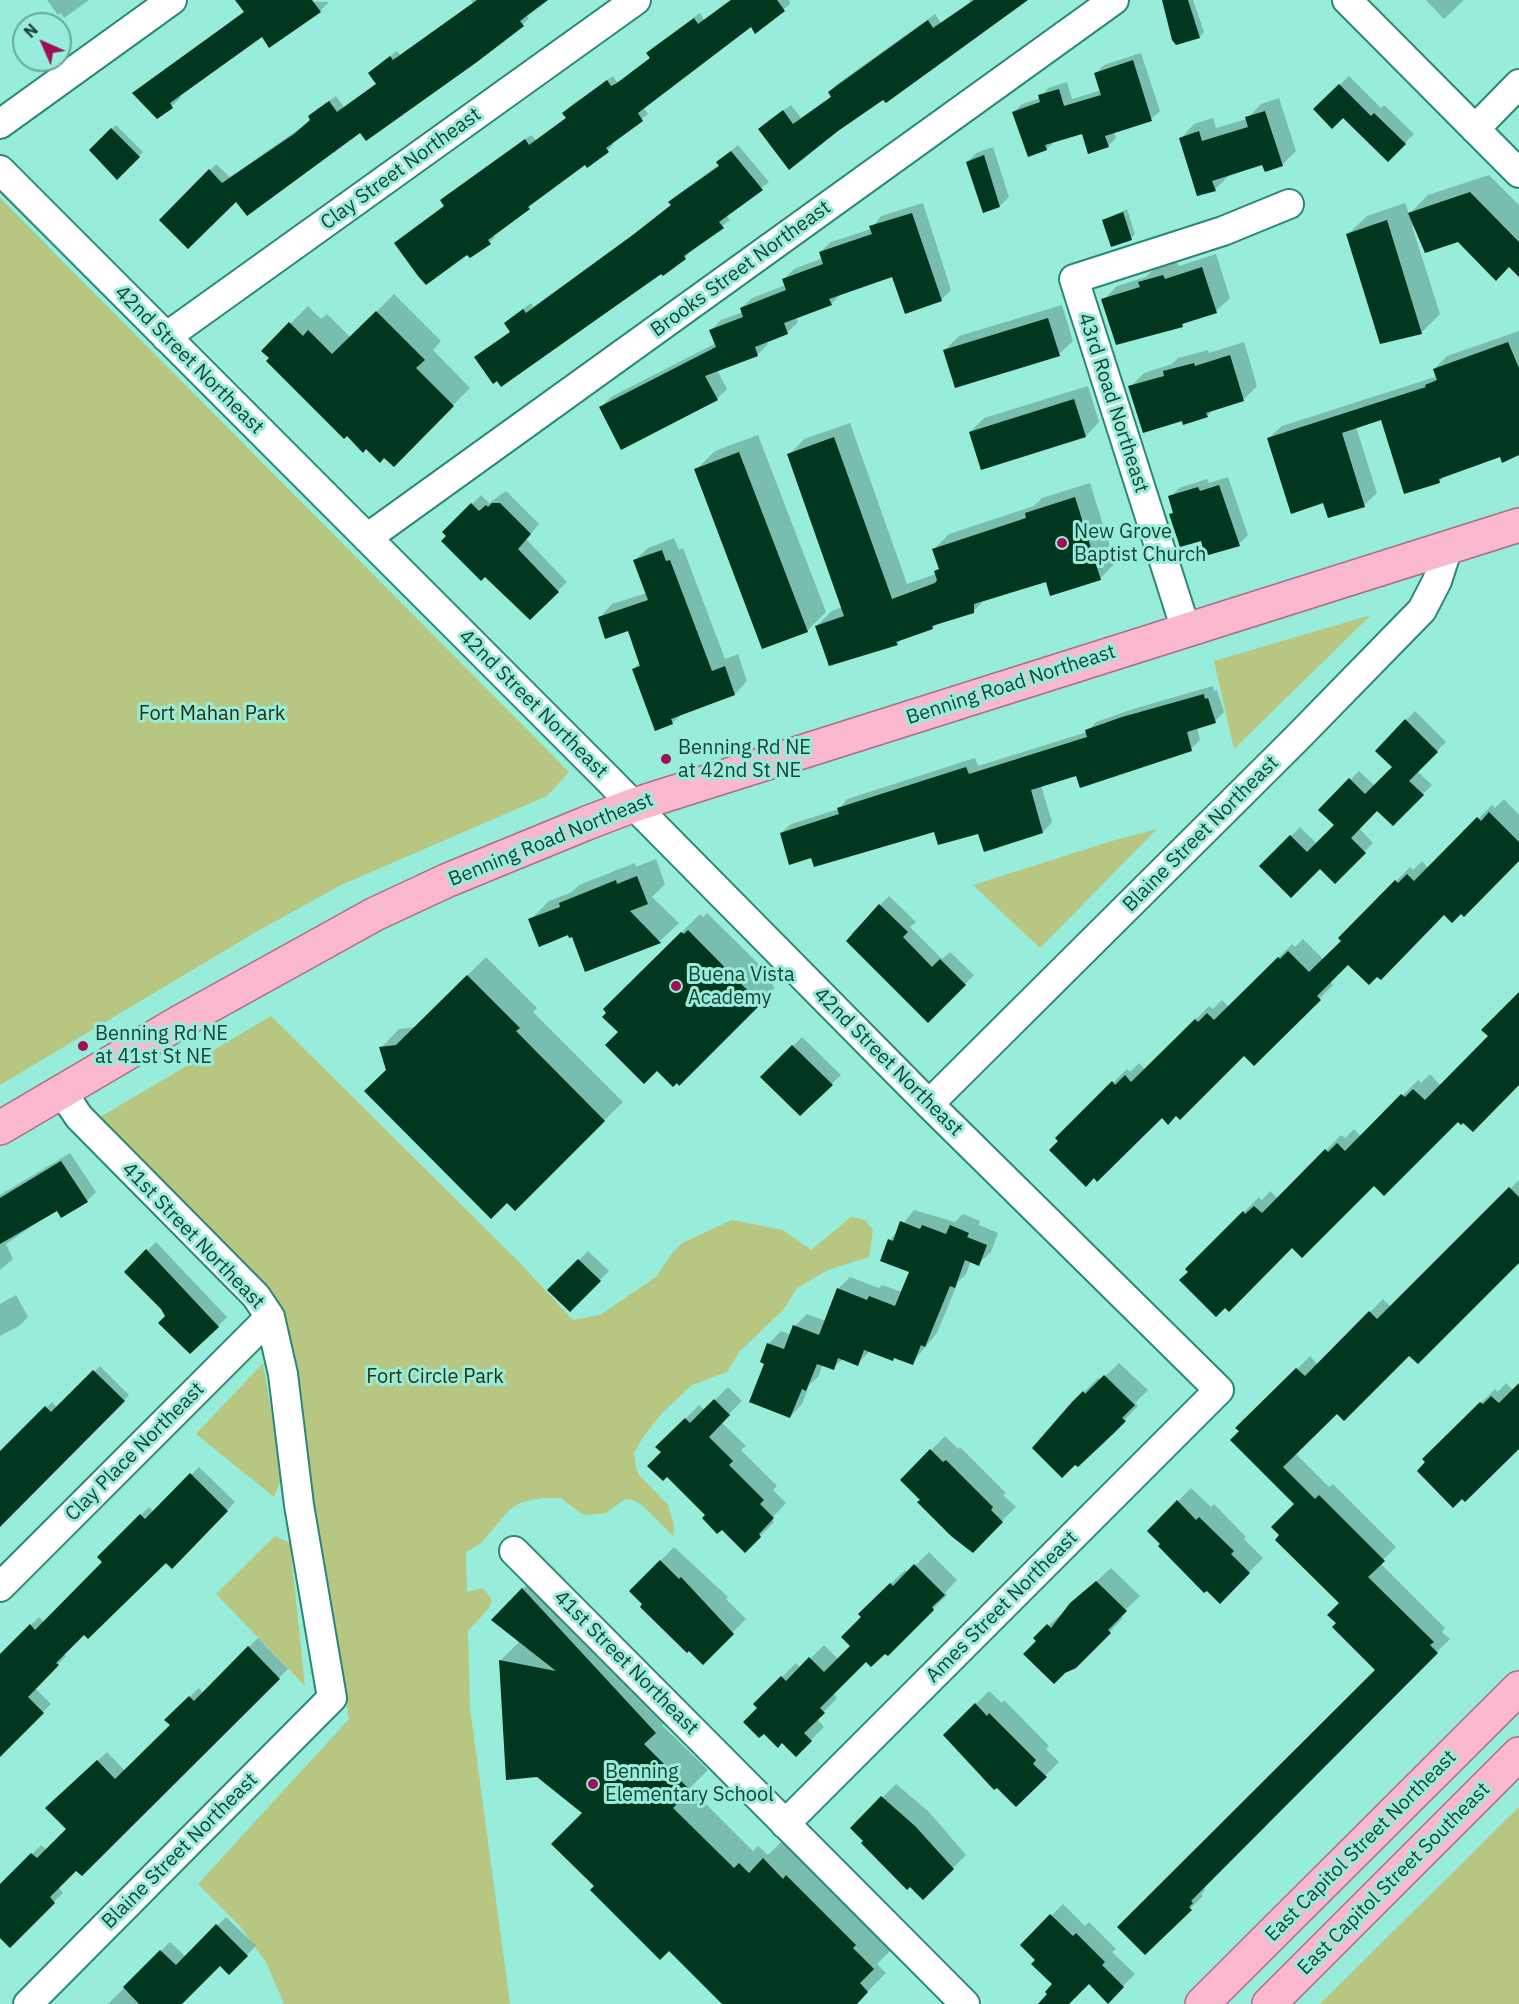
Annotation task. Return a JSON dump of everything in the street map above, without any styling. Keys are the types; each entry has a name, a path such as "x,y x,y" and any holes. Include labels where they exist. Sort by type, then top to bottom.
{"main road":[{"name":"Benning Road Northeast","path":"0,1128 180,1022 375,914 510,854 634,805 1519,525"},
{"name":"East Capitol Street Northeast","path":"1202,2004 1519,1688"},
{"name":"East Capitol Street Southeast","path":"1269,2004 1519,1754"}],"street":[{"path":"0,124 172,0"},
{"name":"Clay Street Northeast","path":"166,337 636,0"},
{"name":"Brooks Street Northeast","path":"367,538 1114,0"},
{"path":"1347,0 1519,173"},
{"path":"1475,129 1519,84"},
{"name":"42nd Street Northeast","path":"0,170 929,1104 1219,1390"},
{"name":"43rd Road Northeast","path":"1186,630 1074,279 1231,229 1289,204"},
{"name":"Blaine Street Northeast","path":"929,1104 1298,738 1422,610 1437,581 1448,547"},
{"name":"41st Street Northeast","path":"62,1092 79,1117 256,1296 270,1317 283,1374 299,1505 332,1698"},
{"name":"Clay Place Northeast","path":"0,1587 270,1317"},
{"name":"Ames Street Northeast","path":"785,1824 1219,1390"},
{"name":"41st Street Northeast","path":"514,1551 965,2004"},
{"name":"Blaine Street Northeast","path":"28,2004 332,1698"}],"green space":[{"name":"Fort Mahan Park","path":"0,198 569,772 547,796 341,885 256,932 0,1085"},
{"path":"1371,615 1234,749 1214,661"},
{"path":"1157,829 1040,948 973,885 1112,841"},
{"name":"Fort Circle Park","path":"271,1016 520,1263 573,1320 600,1315 656,1277 672,1253 682,1243 732,1220 783,1230 811,1250 851,1217 865,1220 873,1230 869,1257 828,1270 797,1288 783,1310 739,1352 727,1372 692,1385 663,1412 646,1433 634,1453 636,1467 639,1475 668,1505 674,1525 673,1536 642,1505 633,1500 625,1499 606,1513 589,1515 582,1514 561,1498 543,1498 522,1502 510,1509 480,1544 466,1552 467,1592 483,1588 492,1600 489,1608 468,1631 470,1708 510,2004 284,2004 266,1962 240,1926 198,1884 349,1719 292,1362 95,1120"},
{"path":"263,1363 282,1477 274,1497 196,1434"},
{"path":"275,1536 290,1543 305,1686 216,1594"},
{"path":"1519,1807 1519,2004 1320,2004"}],"building":[{"path":"235,0 312,0 321,12 269,48 262,37 170,103 173,108 157,119 132,93 244,12"},
{"path":"477,0 548,0 520,21 524,26 477,62 366,141 360,133 247,216 236,202 188,249 159,220 209,169 222,183 294,134 310,120 308,116 329,101 337,112 376,84 368,73 390,56 393,60"},
{"path":"731,0 777,0 785,11 755,34 751,27 638,113 643,121 606,148 609,152 587,168 585,165 528,207 530,209 488,240 491,244 470,258 467,255 426,285 394,243 444,206 440,200 525,139 529,145 566,118 562,113 607,80 611,86 617,83 650,58 646,53 694,18 698,24"},
{"path":"974,0 1028,0 886,103 883,100 838,131 789,170 758,129 783,110 793,124 831,97 828,92 928,20 933,28"},
{"path":"1162,0 1188,0 1200,38 1176,45 1172,40"},
{"path":"1133,60 1152,121 1105,136 1109,147 1088,154 1082,134 1045,145 1047,150 1028,157 1012,112 1040,102 1038,95 1059,89 1064,106 1101,95 1094,73"},
{"path":"1339,84 1371,116 1374,113 1406,144 1388,162 1343,118 1332,129 1313,109"},
{"path":"1265,111 1283,166 1265,172 1262,165 1212,181 1216,191 1197,196 1179,138 1199,131 1202,141 1248,127 1245,117"},
{"path":"111,128 140,157 117,180 89,150"},
{"path":"731,151 763,190 719,222 724,228 684,256 686,259 663,276 661,274 501,387 497,381 493,384 474,357 510,332 504,323 523,309 526,313 634,234 671,205 668,202 719,166 716,162"},
{"path":"984,155 1000,207 983,213 966,162"},
{"path":"1470,192 1519,242 1519,277 1509,267 1496,281 1458,242 1425,253 1408,213"},
{"path":"1123,212 1132,240 1111,247 1102,220"},
{"path":"912,213 942,301 905,314 892,277 829,299 832,305 784,323 788,334 755,347 758,356 705,376 718,400 621,450 599,407 716,347 709,330 743,317 740,308 786,290 782,279 823,264 819,252 872,234 869,226"},
{"path":"1387,220 1422,334 1380,344 1346,234"},
{"path":"1202,267 1217,313 1182,324 1183,327 1116,345 1101,299 1140,287 1138,282 1163,275 1165,279"},
{"path":"376,311 425,360 416,368 454,406 394,467 384,458 380,463 366,449 363,453 347,436 344,439 266,361 269,358 261,351 289,322 303,336 308,330 332,354"},
{"path":"1048,318 1060,356 955,388 943,350"},
{"path":"1508,342 1519,368 1519,455 1502,463 1500,457 1439,479 1440,483 1404,494 1381,420 1342,433 1365,507 1328,518 1323,503 1291,514 1267,438 1426,387 1425,385 1437,380 1433,369"},
{"path":"1230,355 1244,401 1206,413 1208,417 1183,425 1182,421 1143,433 1128,386 1164,376 1163,371 1194,363 1195,366"},
{"path":"1074,399 1086,437 981,470 969,432"},
{"path":"834,437 892,599 935,583 937,580 934,571 939,569 932,549 1026,518 1025,513 1075,497 1101,580 1050,596 1046,582 974,604 974,613 932,626 933,629 896,642 898,645 829,666 815,626 844,616 787,454"},
{"path":"739,452 808,632 762,649 694,469"},
{"path":"1219,485 1240,546 1205,556 1201,541 1180,547 1169,514 1173,513 1168,496 1198,487 1200,491"},
{"path":"471,503 479,511 486,505 488,507 492,503 500,503 531,534 518,549 559,592 530,620 485,577 481,581 441,541 446,536 442,532"},
{"path":"662,550 666,561 670,560 712,671 725,666 735,695 671,719 673,724 655,731 632,669 640,666 628,631 605,639 598,617 648,600 633,560"},
{"path":"1204,694 1205,699 1208,698 1216,723 1187,732 1192,751 1080,788 1076,776 1031,790 1043,833 984,852 978,834 938,845 934,832 814,867 811,858 789,865 780,833 839,814 837,808 966,767 969,774 1087,737 1085,730 1122,717"},
{"path":"1405,719 1438,752 1409,781 1424,795 1393,826 1377,811 1351,838 1366,853 1335,884 1320,869 1291,898 1259,866 1290,835 1307,852 1334,825 1318,810 1349,778 1365,794 1392,767 1375,751"},
{"path":"1489,812 1519,842 1519,861 1464,917 1461,914 1452,923 1444,915 1381,980 1377,977 1369,985 1348,965 1317,996 1321,1000 1254,1066 1244,1056 1180,1120 1176,1116 1168,1125 1162,1118 1097,1182 1094,1178 1086,1187 1049,1150 1058,1141 1055,1138 1112,1081 1115,1085 1125,1075 1131,1082 1195,1019 1198,1022 1207,1013 1214,1020 1278,957 1280,959 1288,951 1309,972 1341,941 1338,938 1395,880 1398,883 1407,874 1414,881 1477,817 1481,821"},
{"path":"637,876 648,904 630,911 661,943 585,972 572,937 569,938 568,935 539,947 528,919 560,907 559,903 616,880 617,884"},
{"path":"879,904 908,932 903,937 932,967 940,959 966,985 928,1023 846,941"},
{"path":"688,930 758,1001 755,1004 758,1007 679,1086 677,1083 673,1087 657,1071 644,1084 605,1045 618,1032 602,1017 606,1013 603,1009 681,932 684,934"},
{"path":"467,975 520,1028 516,1031 605,1121 515,1211 507,1203 491,1219 364,1091 386,1070 379,1047 396,1045"},
{"path":"1519,992 1519,1085 1473,1132 1463,1123 1461,1125 1458,1122 1384,1196 1374,1186 1302,1258 1292,1248 1229,1312 1225,1308 1216,1317 1179,1280 1188,1272 1185,1269 1243,1211 1245,1214 1254,1206 1262,1213 1325,1149 1328,1152 1337,1143 1345,1151 1401,1094 1405,1097 1413,1089 1425,1100 1488,1036 1481,1030"},
{"path":"792,1045 833,1085 800,1116 760,1077"},
{"path":"61,1161 88,1202 61,1218 57,1211 0,1244 0,1198"},
{"path":"1509,1187 1519,1197 1519,1263 1418,1364 1409,1356 1344,1421 1337,1414 1283,1467 1315,1499 1319,1495 1385,1561 1368,1577 1434,1642 1430,1645 1438,1653 1191,1901 1193,1903 1189,1907 1192,1910 1145,1955 1117,1927 1375,1670 1332,1627 1336,1623 1327,1615 1339,1603 1275,1540 1279,1535 1271,1527 1294,1504 1230,1440 1239,1431 1235,1428 1296,1368 1305,1376 1369,1311 1377,1319"},
{"path":"900,1221 920,1229 922,1225 946,1234 950,1225 969,1233 967,1237 987,1245 979,1266 965,1260 955,1288 950,1286 925,1347 921,1345 913,1365 894,1358 893,1361 864,1350 858,1366 838,1358 834,1370 817,1364 806,1391 802,1389 790,1418 749,1402 764,1364 760,1362 767,1343 784,1349 793,1325 819,1335 837,1288 867,1300 869,1296 895,1306 909,1272 880,1261 888,1239 893,1241"},
{"path":"146,1249 219,1327 190,1354 158,1323 165,1316 161,1309 124,1272"},
{"path":"578,1259 601,1281 570,1312 547,1290"},
{"path":"93,1370 125,1401 0,1527 0,1451 45,1406 51,1412"},
{"path":"1104,1375 1135,1405 1122,1418 1126,1421 1078,1467 1075,1465 1062,1478 1032,1448 1072,1402 1083,1391 1085,1394"},
{"path":"1519,1383 1519,1449 1465,1502 1462,1499 1453,1508 1417,1471 1425,1462 1422,1459 1480,1402 1483,1404 1491,1396 1499,1403"},
{"path":"714,1399 730,1415 709,1437 733,1461 729,1465 764,1500 760,1504 774,1518 759,1534 761,1537 745,1553 722,1530 717,1534 702,1518 705,1515 667,1477 663,1481 647,1466 661,1452 655,1447 685,1418 690,1423"},
{"path":"930,1449 943,1462 946,1460 993,1507 991,1510 1003,1522 973,1553 951,1536 917,1502 920,1500 900,1480"},
{"path":"190,1473 228,1511 172,1569 166,1563 88,1639 84,1635 56,1663 59,1665 28,1697 44,1713 0,1757 0,1654 30,1624 35,1630 102,1562 97,1557 140,1514 145,1519"},
{"path":"1177,1500 1196,1520 1199,1517 1234,1551 1231,1554 1250,1573 1220,1604 1207,1591 1204,1593 1158,1546 1160,1544 1147,1531"},
{"path":"660,1560 679,1579 681,1577 734,1634 703,1665 689,1651 687,1653 640,1607 642,1604 629,1591"},
{"path":"914,1564 945,1595 932,1607 934,1610 888,1656 885,1654 871,1667 866,1662 820,1708 825,1713 804,1733 812,1741 796,1757 782,1743 778,1748 764,1734 759,1738 743,1722 757,1708 753,1704 781,1676 786,1681 809,1657 824,1672 850,1646 841,1637 861,1617 858,1614 890,1583 893,1586"},
{"path":"1096,1581 1127,1611 1108,1630 1111,1633 1076,1668 1065,1673 1054,1684 1023,1654 1036,1641 1033,1638 1047,1624 1051,1628 1070,1603"},
{"path":"522,1588 656,1733 644,1744 690,1790 673,1808 734,1868 739,1863 749,1873 763,1858 783,1879 786,1875 856,1945 853,1948 874,1969 860,1983 868,1992 857,2004 722,2004 669,1951 660,1960 590,1890 594,1886 551,1844 582,1813 537,1777 506,1780 499,1660 556,1671 491,1620"},
{"path":"248,1646 280,1679 82,1876 76,1871 50,1897 55,1903 10,1948 0,1938 0,1884 31,1853 37,1858 66,1829 45,1808 97,1760 115,1779 170,1725 164,1720 189,1696 194,1701"},
{"path":"975,1703 987,1716 989,1713 1036,1760 1033,1764 1047,1777 1016,1807 997,1788 994,1790 943,1735"},
{"path":"881,1796 915,1826 954,1869 923,1900 910,1887 907,1890 861,1843 863,1841 850,1828"},
{"path":"1050,1914 1073,1936 1076,1933 1105,1962 1102,1965 1124,1987 1108,2004 1089,1984 1069,2004 1038,2004 1052,1984 1031,1964 1035,1960 1020,1945"},
{"path":"216,1924 248,1956 229,1975 220,1966 182,2004 139,2004 123,1987 160,1950 176,1965"}],"place":[{"name":"New Grove Baptist Church","path":"1062,543"},
{"name":"Benning Rd NE at 42nd St NE","path":"666,759"},
{"name":"Buena Vista Academy","path":"676,986"},
{"name":"Benning Rd NE at 41st St NE","path":"83,1046"},
{"name":"Benning Elementary School","path":"593,1784"}]}
